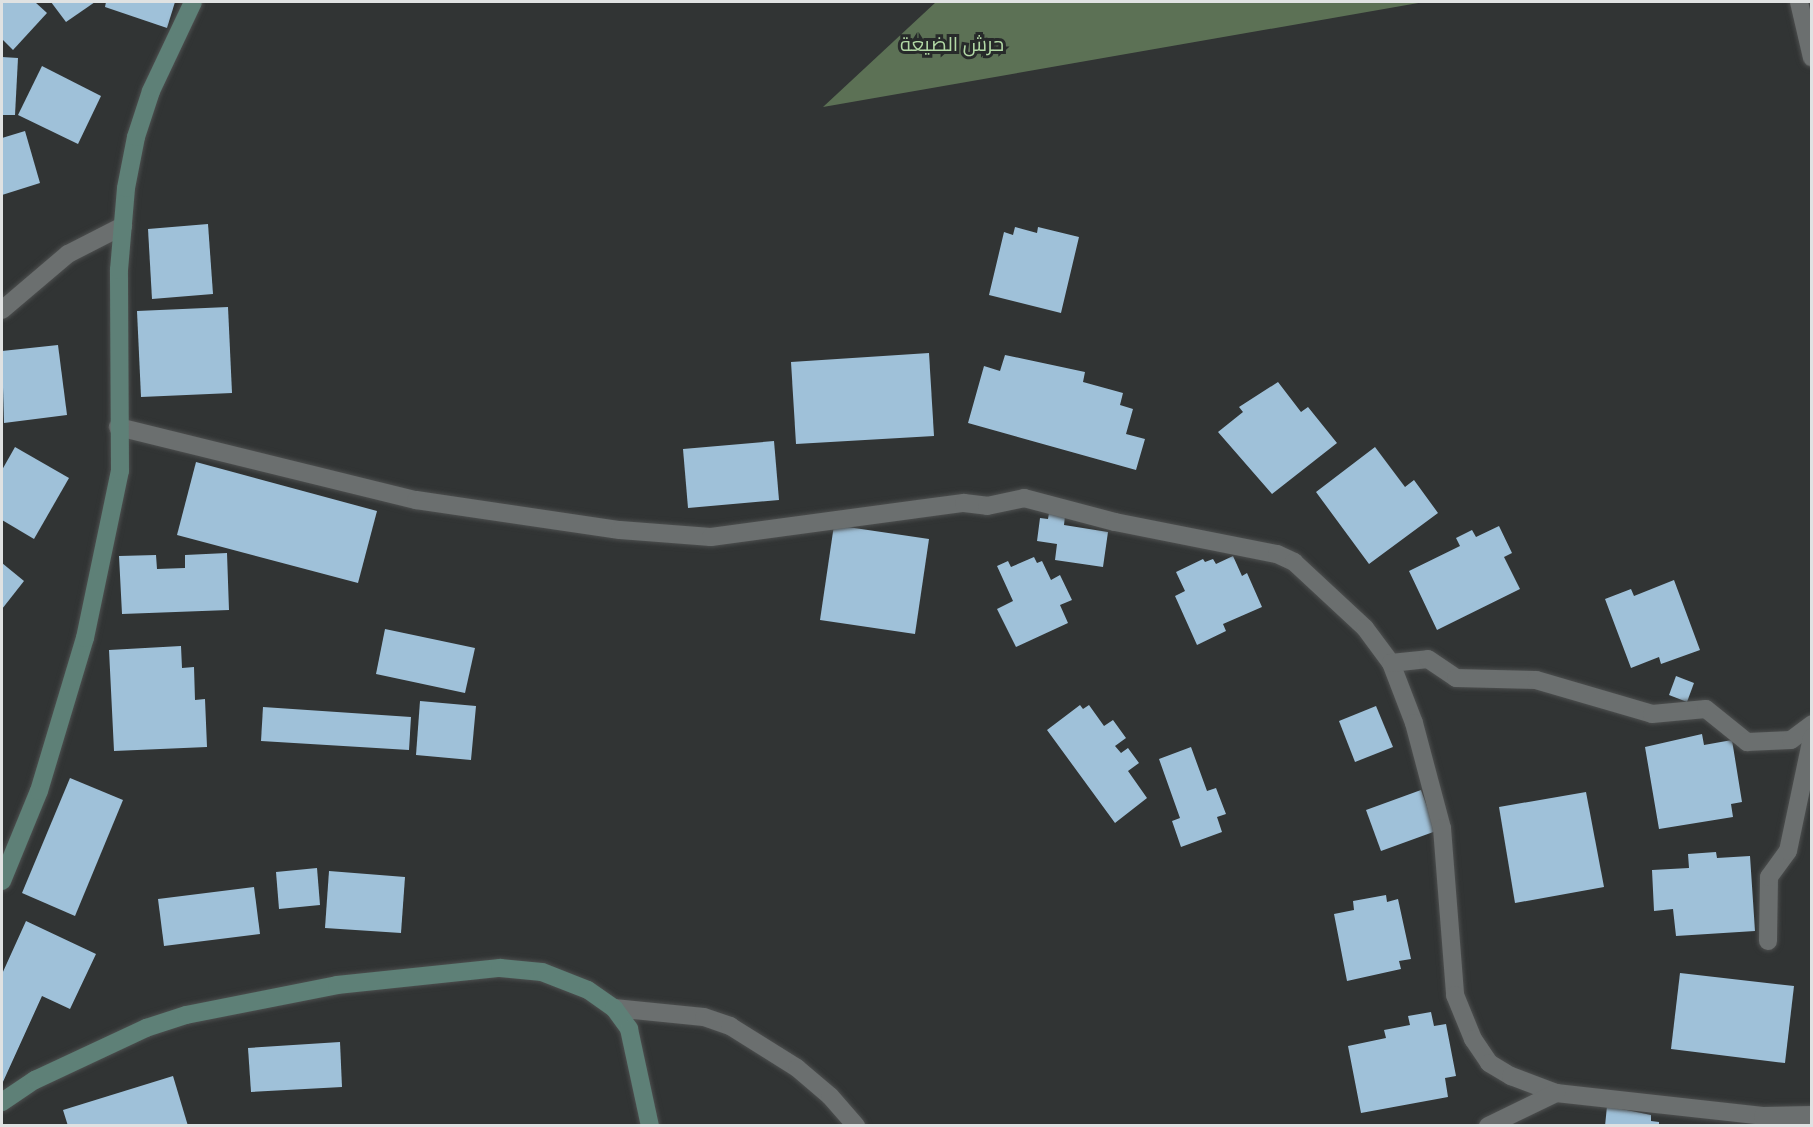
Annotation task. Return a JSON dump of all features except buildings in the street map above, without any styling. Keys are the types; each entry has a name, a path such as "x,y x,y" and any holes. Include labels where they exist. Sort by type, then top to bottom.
{"street":[{"path":"2,880 39,791 85,638 120,471 118,427 123,226 136,137 151,91 193,2"},
{"path":"1799,2 1812,58"},
{"path":"2,309 68,254 123,226"},
{"path":"118,427 416,500 543,522 711,537 964,503 987,506 1024,498 1115,522 1277,554 1294,562 1365,628 1392,663 1414,723 1442,828 1455,994 1473,1039 1489,1063 1511,1076 1556,1093 1763,1116 1812,1115"},
{"path":"1392,663 1428,659 1456,678 1536,680 1652,714 1706,709 1747,742 1791,740 1812,724"},
{"path":"1768,941 1769,877 1788,851 1812,737"},
{"path":"2,1101 34,1080 146,1028 255,998 337,985 500,968 542,972 588,990 614,1008 629,1029 650,1125"},
{"path":"614,1008 704,1017 730,1026 797,1068 830,1096 856,1125"},
{"path":"1488,1125 1556,1093"}],"green space":[{"name":"حرش الضيعة","path":"936,2 1424,2 823,107"}]}
